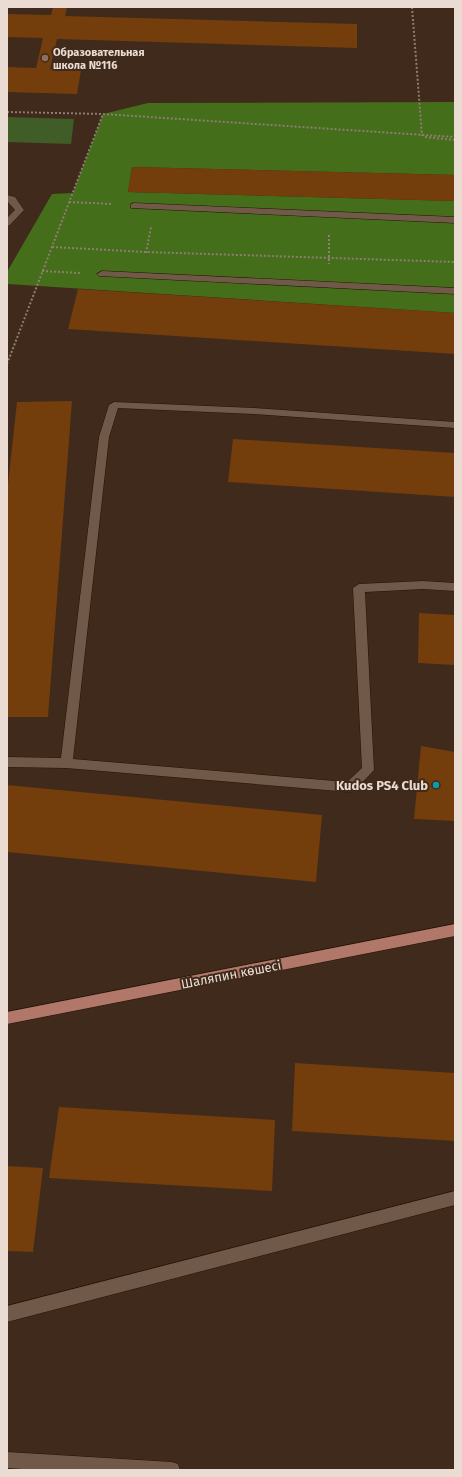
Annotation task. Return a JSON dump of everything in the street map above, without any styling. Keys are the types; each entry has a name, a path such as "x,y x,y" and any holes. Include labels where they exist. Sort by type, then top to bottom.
{"main road":[{"name":"Шаляпин көшесі","path":"7,1018 455,930"}],"lane":[{"path":"7,198 12,199 20,210 7,223"},
{"path":"134,206 455,220"},
{"path":"102,274 455,291"},
{"path":"66,763 104,438 114,406 254,411 455,425"},
{"path":"7,762 66,763 350,787 368,770 359,588 423,584 455,587"},
{"path":"7,1316 455,1198"},
{"path":"7,1460 172,1470"}],"path":[{"path":"412,7 422,136"},
{"path":"7,112 104,114 422,136 429,139 455,138"},
{"path":"7,364 104,114"},
{"path":"69,202 134,206"},
{"path":"142,276 155,207"},
{"path":"328,285 330,214"},
{"path":"52,247 146,252 455,262"},
{"path":"42,271 102,274"}],"green space":[{"path":"455,102 455,175 132,167 128,192 455,201 455,313 8,284 7,272 52,194 73,193 103,114 148,103"},
{"path":"7,117 74,119 71,144 7,142"}],"building":[{"name":"Образовательная школа №116","path":"53,7 67,7 65,16 357,24 357,48 57,39 50,69 81,70 77,94 7,92 7,67 36,68 43,38 7,37 7,14 51,15"},
{"path":"132,167 455,175 455,201 128,192"},
{"path":"78,289 455,313 455,354 68,329"},
{"path":"72,401 48,717 7,717 7,493 17,402"},
{"path":"233,439 455,453 455,497 228,482"},
{"path":"419,613 455,615 455,665 418,663"},
{"name":"Kudos PS4 Club","path":"421,746 455,752 455,821 414,819"},
{"path":"7,785 322,815 316,882 7,852"},
{"path":"295,1063 455,1073 455,1141 292,1131"},
{"path":"59,1107 275,1120 272,1191 49,1178"},
{"path":"7,1166 43,1168 33,1252 7,1251"}],"place":[{"name":"Образовательная школа №116","path":"45,58"},
{"name":"Kudos PS4 Club","path":"436,785"}]}
